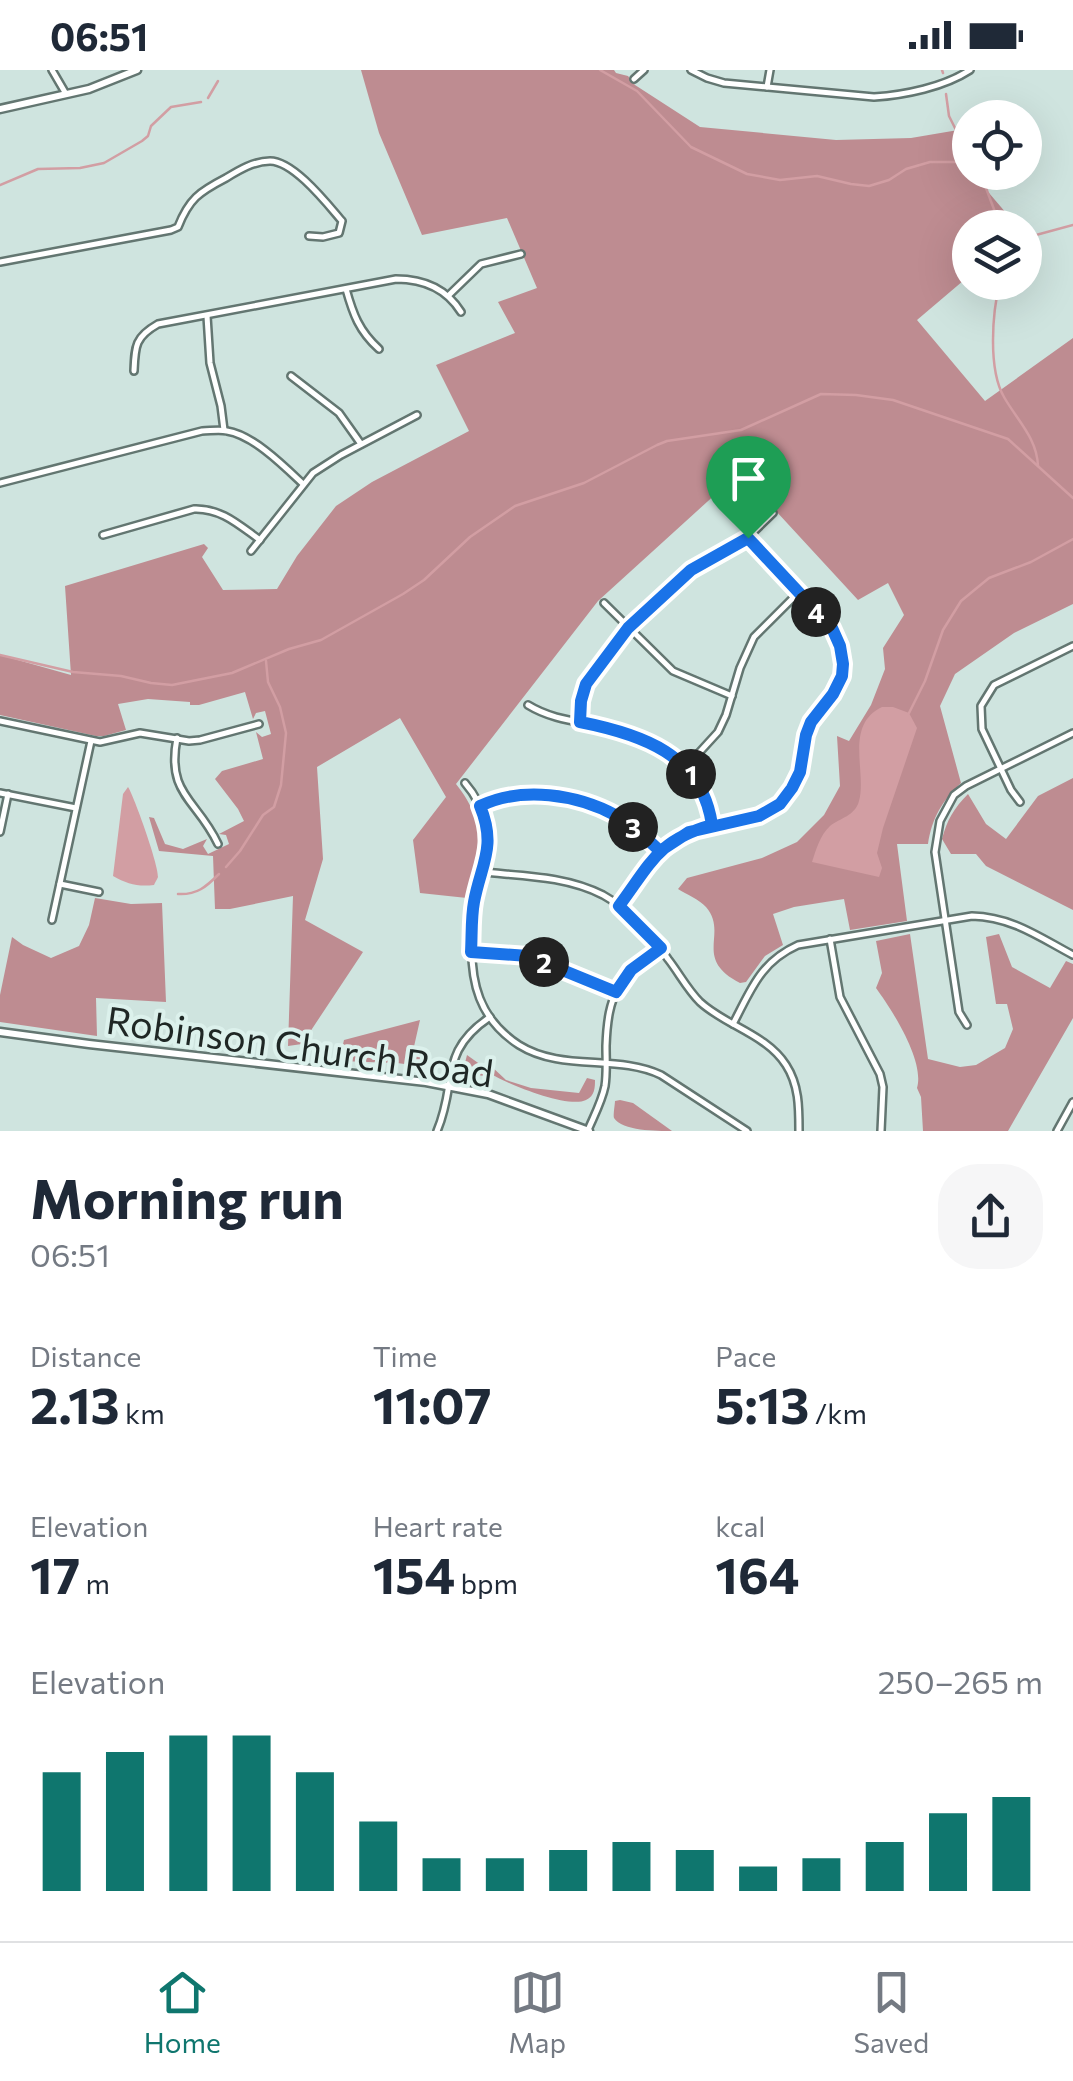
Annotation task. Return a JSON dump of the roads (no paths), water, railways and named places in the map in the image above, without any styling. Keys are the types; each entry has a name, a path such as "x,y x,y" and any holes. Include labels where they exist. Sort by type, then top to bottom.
{"street":[{"path":"52,70 66,94"},
{"path":"0,108 101,85 137,70"},
{"path":"634,79 644,70"},
{"path":"691,70 724,82 853,96 887,96 945,82 970,70"},
{"path":"767,87 770,70"},
{"path":"0,262 178,228 186,206 201,191 243,168 271,161 306,181 342,221 340,233 309,236"},
{"path":"450,295 481,264 521,254"},
{"path":"134,371 136,346 146,331 158,324 346,288 412,279 450,295 461,312"},
{"path":"346,288 354,319 379,349"},
{"path":"207,316 210,363 224,430"},
{"path":"291,376 339,413 361,444"},
{"path":"251,551 314,473 418,415"},
{"path":"0,483 202,432 224,430 243,436 264,450 303,484"},
{"path":"103,535 205,508 224,515 260,540"},
{"path":"580,722 586,684 628,628 691,570 748,538 773,513"},
{"path":"619,906 660,851 689,832 768,812 787,796 800,772 811,722 842,676 842,655 832,628 748,538"},
{"path":"686,768 718,732 754,637 798,593"},
{"path":"604,602 673,671 732,696"},
{"path":"1020,802 982,728 984,698 1002,680 1073,646"},
{"path":"528,705 560,720 635,735 654,744 686,768 706,798 712,825"},
{"path":"0,721 109,742 140,733 200,740 259,724"},
{"path":"967,1025 959,1012 944,922 935,852 940,820 954,795 966,786 1073,733"},
{"path":"177,738 174,755 178,785 218,844"},
{"path":"52,920 91,741"},
{"path":"465,783 487,826 483,872 474,901 471,964 476,992 490,1017 510,1038 532,1052 556,1059 648,1069 748,1131"},
{"path":"0,832 4,794 76,808"},
{"path":"480,806 493,800 532,795 588,803 630,824 660,851"},
{"path":"483,872 574,884 619,906 661,948 699,1000 766,1042 784,1061 798,1092 799,1131"},
{"path":"60,884 98,892"},
{"path":"733,1024 760,973 774,958 798,945 972,916 1003,919 1073,956"},
{"path":"830,940 840,997 880,1074 881,1131"},
{"path":"588,1131 603,1094 608,1018 616,992 631,970 661,948"},
{"path":"471,952 528,956 616,992"},
{"path":"437,1131 455,1056 472,1030 490,1017"},
{"name":"Robinson Church Road","path":"0,1032 448,1086 509,1100 588,1131"},
{"path":"1057,1131 1073,1102"}],"waterway":[{"path":"600,70 637,91 691,147 747,174 780,180 817,176 869,186 930,162 952,162"},
{"path":"208,98 218,81"},
{"path":"946,94 952,122"},
{"path":"0,185 38,169 104,163 148,136 151,126 171,107 201,102"},
{"path":"987,190 994,210"},
{"path":"1042,233 1073,225"},
{"path":"997,300 994,356 999,385 1030,438 1038,466"},
{"path":"0,655 73,672 172,685 232,673 321,640 403,594 470,537 515,506 584,483 667,441 741,430 821,394 893,400 1008,439 1073,498"},
{"path":"909,713 943,630 961,601 989,578 1031,562 1073,539"},
{"path":"226,867 263,815 274,807 281,785 286,733 268,682 266,661"},
{"path":"178,894 201,889 219,874"}]}
